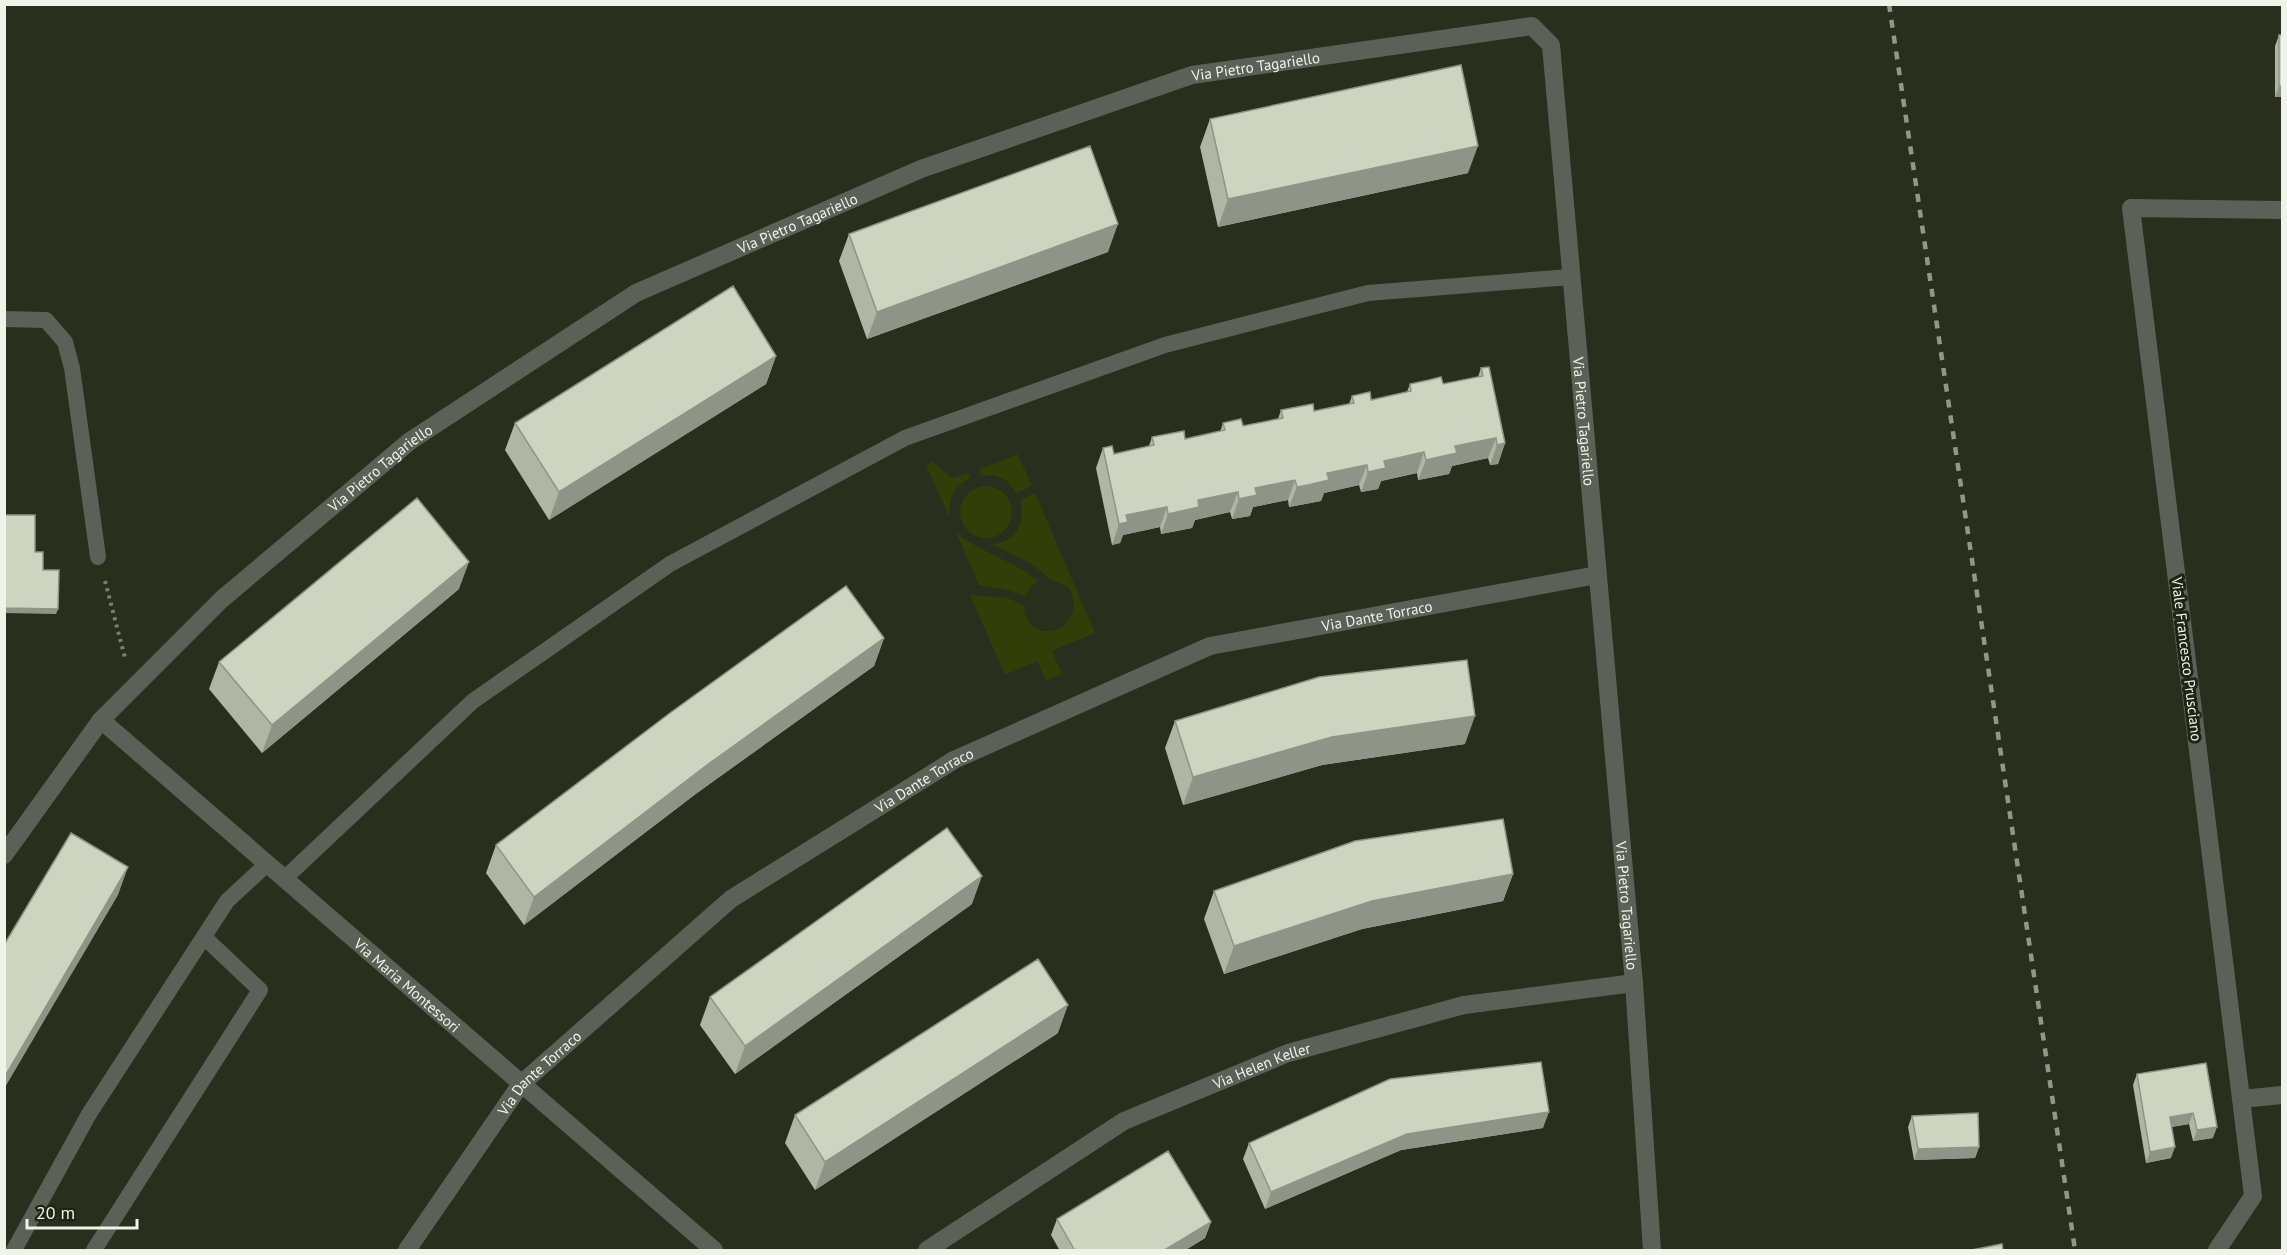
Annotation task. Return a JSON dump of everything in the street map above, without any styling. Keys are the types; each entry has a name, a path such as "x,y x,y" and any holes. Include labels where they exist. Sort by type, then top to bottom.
{"street":[{"name":"Via Pietro Tagariello","path":"4,855 100,720 222,599 411,441 636,293 921,169 1192,75 1532,26 1551,45 1634,983 1652,1251"},
{"name":"Viale Francesco Prusciano","path":"2217,1251 2253,1196 2131,208 2283,210"},
{"name":"Via Dante Torraco","path":"407,1251 521,1084 731,899 954,760 1210,646 1597,575"},
{"name":"Via Maria Montessori","path":"100,720 714,1251"},
{"name":"Via Helen Keller","path":"927,1251 1124,1120 1288,1053 1464,1005 1634,983"},
{"path":"2241,1099 2283,1095"}],"lane":[{"path":"284,879 473,701 670,564 904,438 1166,345 1368,293 1570,277"},
{"path":"4,319 45,320 65,342 72,368 98,557"},
{"path":"14,1251 89,1114 204,937 227,902 267,864"},
{"path":"94,1251 260,990 204,937"}],"path":[{"path":"98,557 133,688"}],"green space":[{"path":"1018,454 1032,486 1016,493 1002,478 992,475 981,476 979,469"},
{"path":"933,462 952,478 969,473 970,478 952,495 950,519 926,465"},
{"path":"981,486 991,486 1005,493 1012,512 1005,531 991,538 981,538 971,534 964,527 960,517 960,507 964,497 971,490"},
{"path":"1035,493 1095,633 1052,651 1062,674 1046,681 1037,661 1005,675 970,595 1008,598 1024,605 1027,619 1035,628 1045,631 1066,624 1072,614 1074,602 1068,587 1049,578 1030,563 991,544 1000,543 1013,536 1020,524 1020,500"},
{"path":"956,532 1038,581 1026,596 1004,589 979,585"}],"building":[{"path":"2279,35 2283,35 2283,86 2279,86"},
{"path":"1461,65 1478,146 1228,199 1210,119"},
{"path":"1090,146 1118,224 877,312 849,234"},
{"path":"733,286 776,356 559,492 515,423"},
{"path":"1489,367 1505,443 1497,445 1496,438 1455,446 1457,453 1426,460 1424,452 1384,461 1386,468 1368,472 1367,465 1327,473 1329,480 1308,485 1297,487 1295,480 1255,488 1257,495 1239,499 1238,492 1198,500 1199,507 1168,514 1167,507 1126,515 1128,522 1119,524 1103,448 1112,446 1114,454 1154,445 1152,437 1184,431 1185,439 1225,430 1223,423 1241,419 1243,426 1283,418 1281,410 1313,404 1314,411 1354,403 1352,396 1370,392 1371,400 1411,391 1410,384 1441,377 1443,384 1483,376 1481,368"},
{"path":"417,498 469,562 272,725 219,662"},
{"path":"4,515 35,515 35,552 43,552 43,570 59,570 58,609 4,608"},
{"path":"846,586 884,638 707,765 534,897 496,845 670,713"},
{"path":"1467,660 1475,716 1332,737 1193,777 1175,721 1319,677"},
{"path":"1503,819 1513,874 1372,901 1234,946 1214,891 1355,841"},
{"path":"947,828 982,876 745,1046 710,997"},
{"path":"71,833 128,867 4,1078 4,945"},
{"path":"1038,959 1068,1005 825,1162 795,1115"},
{"path":"1541,1062 1549,1112 1407,1134 1271,1192 1249,1143 1390,1079"},
{"path":"2206,1063 2217,1127 2197,1130 2193,1113 2170,1117 2175,1147 2150,1152 2137,1074"},
{"path":"1978,1113 1979,1147 1918,1149 1912,1116"},
{"path":"1168,1151 1211,1222 1163,1251 1075,1251 1057,1219"},
{"path":"2002,1244 2003,1251 1967,1251"}],"railway":[{"path":"1889,4 2075,1250"}]}
